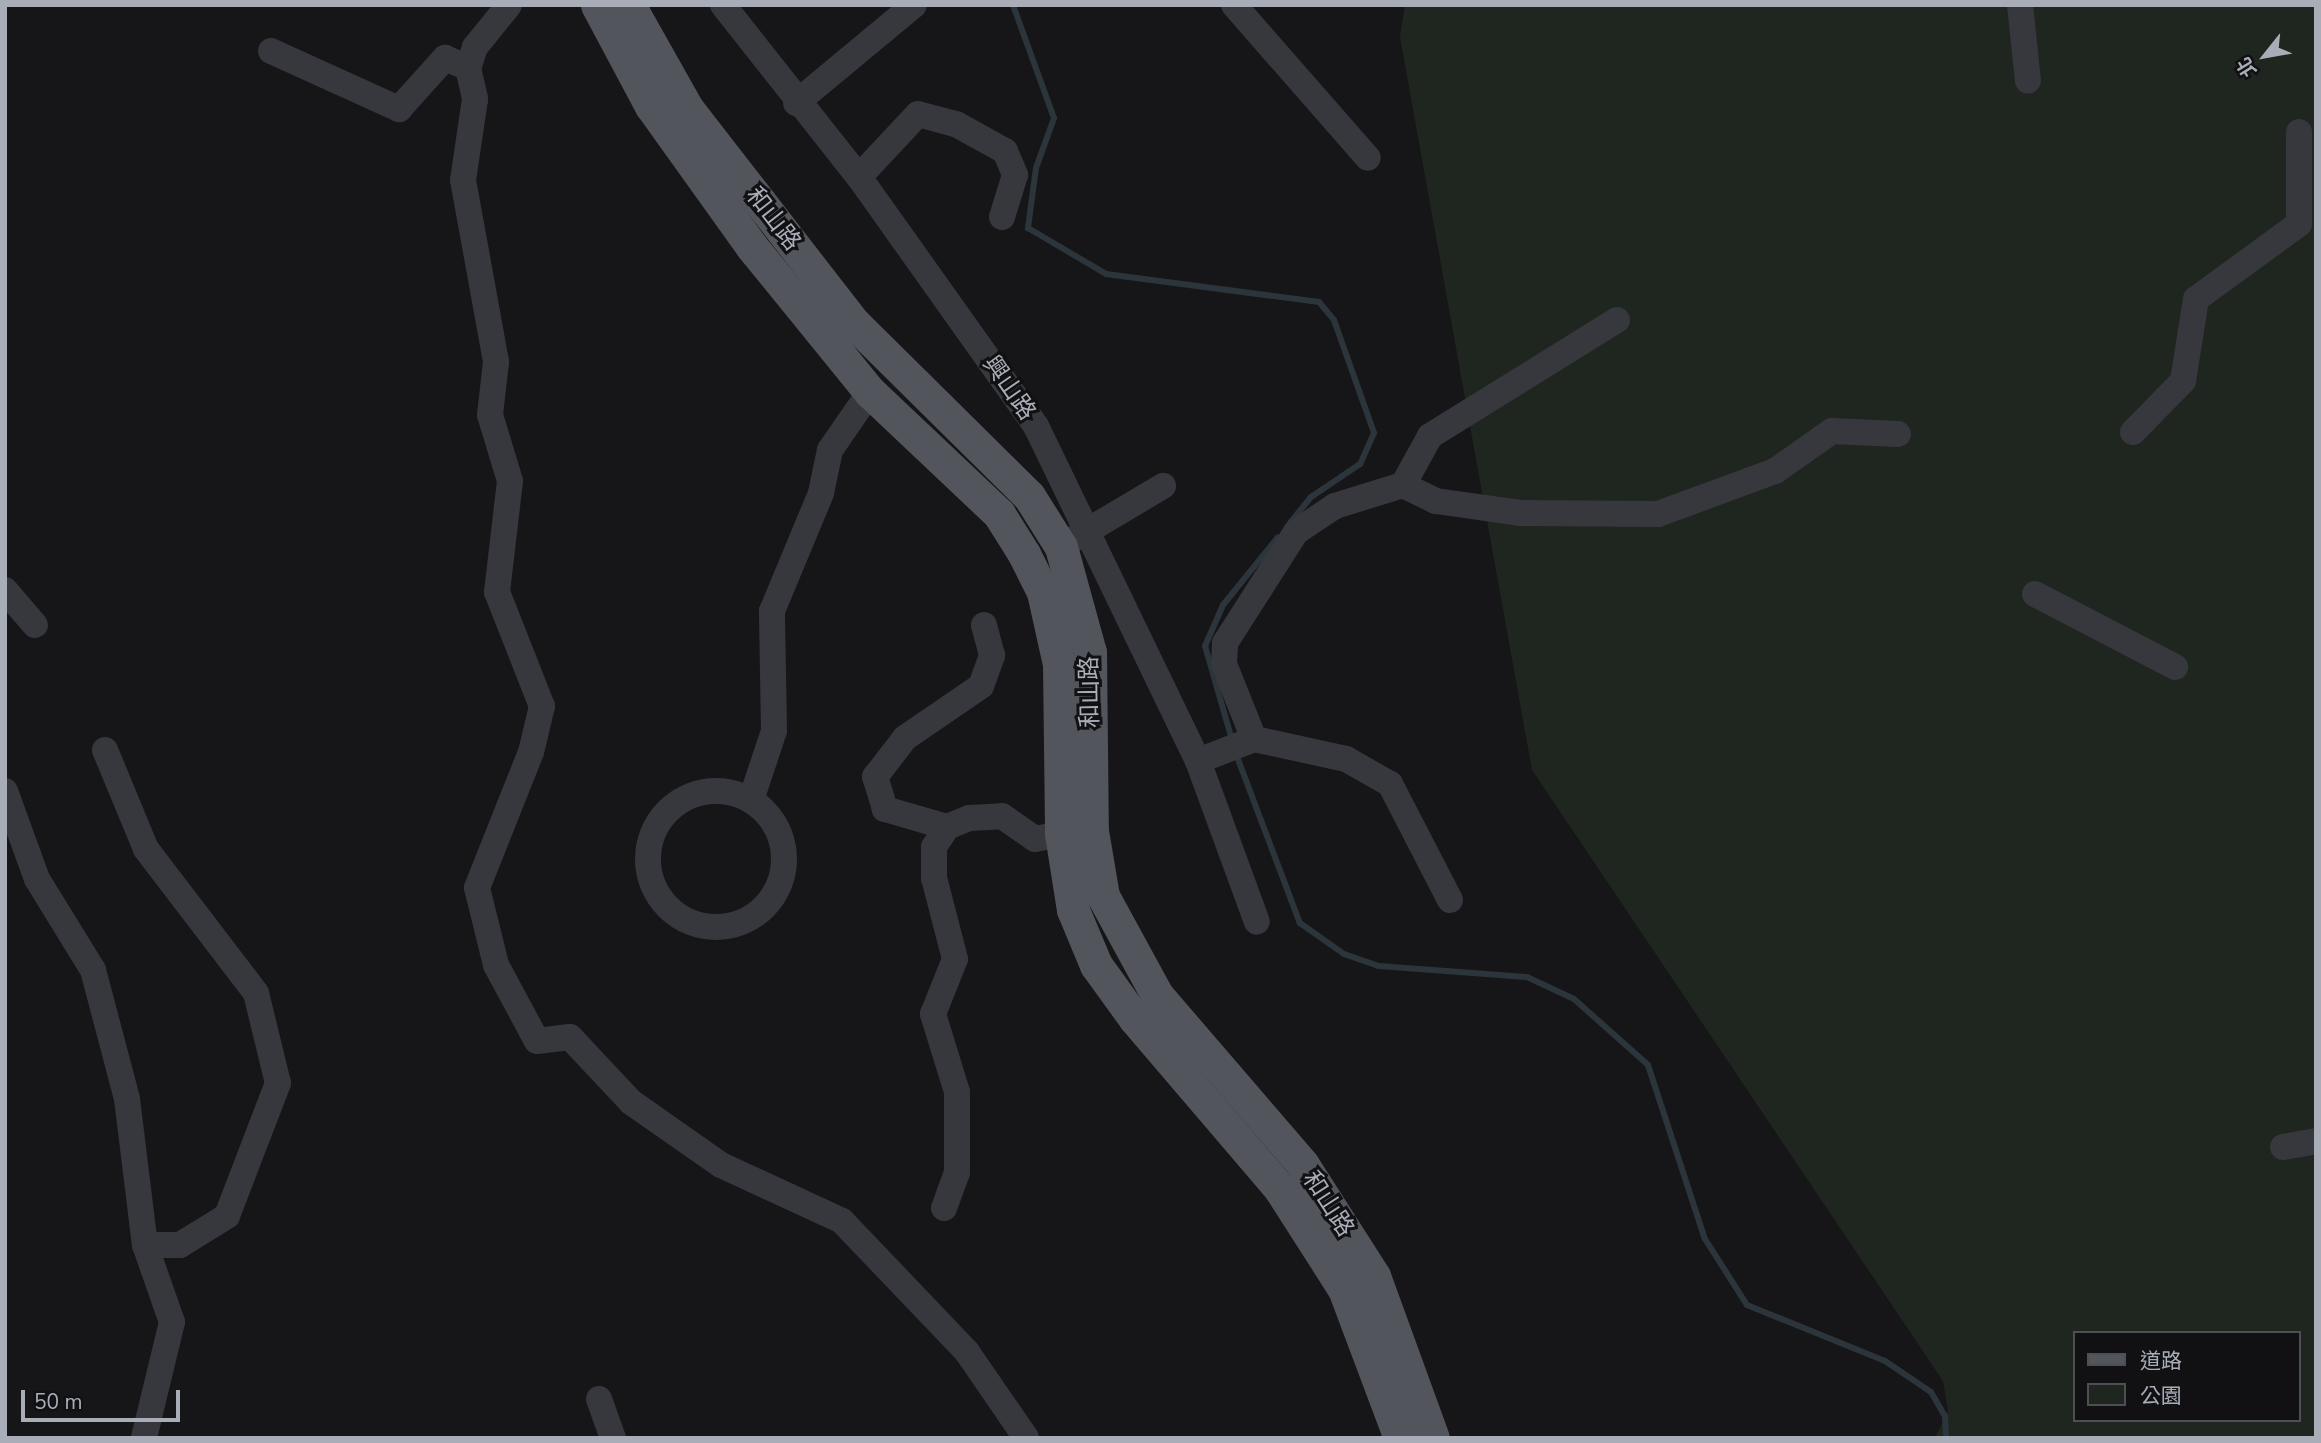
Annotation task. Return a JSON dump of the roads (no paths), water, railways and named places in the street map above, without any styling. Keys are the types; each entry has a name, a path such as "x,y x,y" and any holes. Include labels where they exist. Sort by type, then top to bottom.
{"main road":[{"name":"和山路","path":"597,5 652,106 752,247 870,392 999,514 1043,592 1059,664 1061,834 1073,910 1096,965 1280,1189 1344,1289 1400,1438"},
{"name":"和山路","path":"629,5 687,108 854,323 1074,539 1090,652 1092,831 1102,896 1157,995 1303,1165 1374,1276 1433,1438"}],"street":[{"path":"509,5 475,47 468,68 475,99 463,180 466,220 496,362 490,415 510,481 497,592 542,706 531,752 477,888 496,965 537,1041 570,1037 631,1102 720,1166 842,1222 967,1352 1026,1438"},
{"name":"興山路","path":"723,5 796,103 859,177 1036,426 1074,539 1198,761 1257,922"},
{"path":"796,103 914,5"},
{"path":"1234,5 1368,158"},
{"path":"2020,5 2028,81"},
{"path":"271,51 399,109 445,58 468,68"},
{"path":"859,177 918,114 956,124 1005,150 1015,175 1002,217"},
{"path":"2133,432 2183,381 2196,299 2299,225 2299,132"},
{"path":"1403,485 1430,436 1617,320"},
{"path":"751,800 774,731 772,611 821,493 830,450 870,392"},
{"path":"1254,740 1224,664 1237,616 1296,532 1335,506 1403,485 1436,501 1520,513 1658,514 1775,471 1832,431 1898,434"},
{"path":"1074,539 1163,486"},
{"path":"5,590 35,625"},
{"path":"2035,594 2175,667"},
{"path":"984,625 992,655 981,686 905,738 875,777 885,809 947,827 1002,816 1035,839 1061,834"},
{"path":"1198,761 1254,740 1346,759 1390,784 1450,900"},
{"path":"104,750 146,849 256,993 278,1083 227,1216 180,1245 145,1245"},
{"path":"5,790 37,879 93,970 127,1099 145,1245 172,1322 144,1438"},
{"path":"726,790 751,800 771,818 783,843 784,869 775,895 757,915 733,926 706,928 680,918 660,900 649,876 648,849 656,823 675,803 699,792 726,790"},
{"path":"944,1208 957,1173 957,1092 933,1014 955,959 934,878 934,847 947,827"},
{"path":"2283,1147 2316,1141"},
{"path":"599,1399 613,1438"}],"waterway":[{"path":"1013,5 1054,118 1036,168 1028,228 1106,274 1319,302 1334,320 1374,433 1360,464 1311,497 1290,523"},
{"path":"1232,740 1205,646 1223,605 1278,537"},
{"path":"1236,754 1300,923 1344,954 1379,966 1527,977 1574,999 1648,1065 1705,1239 1747,1305 1885,1361 1931,1392 1945,1416 1946,1438"}]}
